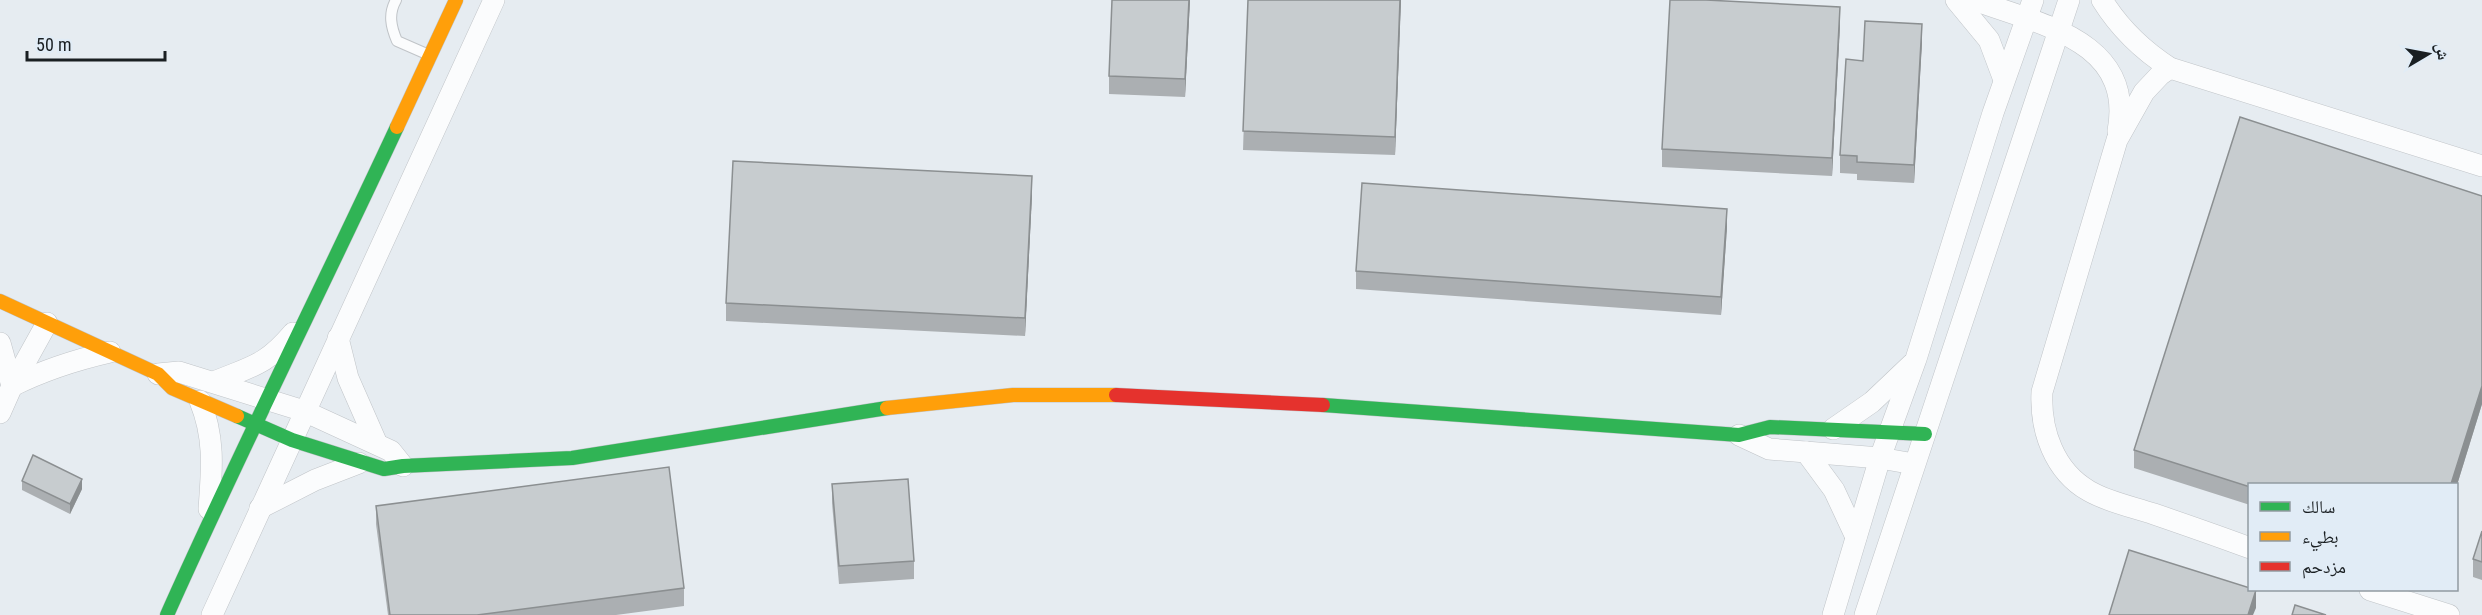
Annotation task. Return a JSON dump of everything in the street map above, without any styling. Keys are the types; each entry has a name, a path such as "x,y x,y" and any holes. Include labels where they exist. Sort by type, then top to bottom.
{"street":[{"path":"166,615 208,523 311,312 456,0"},
{"path":"212,615 494,0"},
{"path":"1956,0 1989,40 2004,80"},
{"path":"1974,0 2029,10 2058,32 2076,39 2092,50 2105,65 2115,82 2120,101 2117,140 2042,392 2046,434 2054,453 2067,472 2090,492 2248,547"},
{"path":"1865,615 2069,0"},
{"path":"2102,0 2132,39 2170,68 2482,166"},
{"path":"1833,615 1880,458 1916,359 2004,80 2029,10"},
{"path":"2117,140 2144,92 2170,68"},
{"path":"0,301 158,374 172,388 200,401 292,440 384,469 404,466 572,458 922,403 1013,396 1125,395 1394,409 1739,435 1770,427 1925,435"},
{"path":"214,382 260,365 277,352 311,312"},
{"path":"0,413 12,386 47,323"},
{"path":"338,338 348,378 377,444"},
{"path":"0,343 12,386"},
{"path":"12,386 76,359 110,352"},
{"path":"1833,429 1872,402 1916,359"},
{"path":"158,374 179,372 304,411 391,451 404,466"},
{"path":"200,401 209,423 213,459 208,523"},
{"path":"1739,435 1769,449 1880,458 1914,464"},
{"path":"1806,452 1834,490 1856,537"},
{"path":"260,508 315,480 359,463"},
{"path":"2373,591 2449,615"}],"lane":[{"path":"396,0 392,7 391,27 397,41 429,56"}],"building":[{"path":"1112,0 1189,0 1185,79 1109,76"},
{"path":"1248,0 1400,0 1395,137 1243,131"},
{"path":"1670,0 1840,7 1832,158 1662,149"},
{"path":"1865,21 1922,24 1914,165 1857,162 1857,156 1840,155 1846,59 1863,61"},
{"path":"2240,117 2482,196 2482,386 2451,483 2248,483 2248,486 2134,450"},
{"path":"733,161 1032,176 1025,318 726,303"},
{"path":"1362,183 1727,209 1721,297 1356,271"},
{"path":"33,455 82,479 70,504 22,481"},
{"path":"669,467 684,588 477,615 390,615 376,506"},
{"path":"908,479 914,561 839,566 832,484"},
{"path":"2482,531 2482,562 2473,559"},
{"path":"2129,550 2248,587 2248,591 2256,591 2248,615 2109,615"},
{"path":"2295,605 2326,615 2292,615"}],"traffic: fast":[{"path":"167,615 397,127"},
{"path":"1323,405 1739,435 1770,427 1925,434"},
{"path":"237,416 292,440 384,469 403,466 572,458 887,408"}],"traffic: slow":[{"path":"397,127 456,0"},
{"path":"0,301 158,374 172,388 237,416"},
{"path":"887,408 1013,395 1116,395"}],"traffic: jam":[{"path":"1116,395 1323,405"}]}
